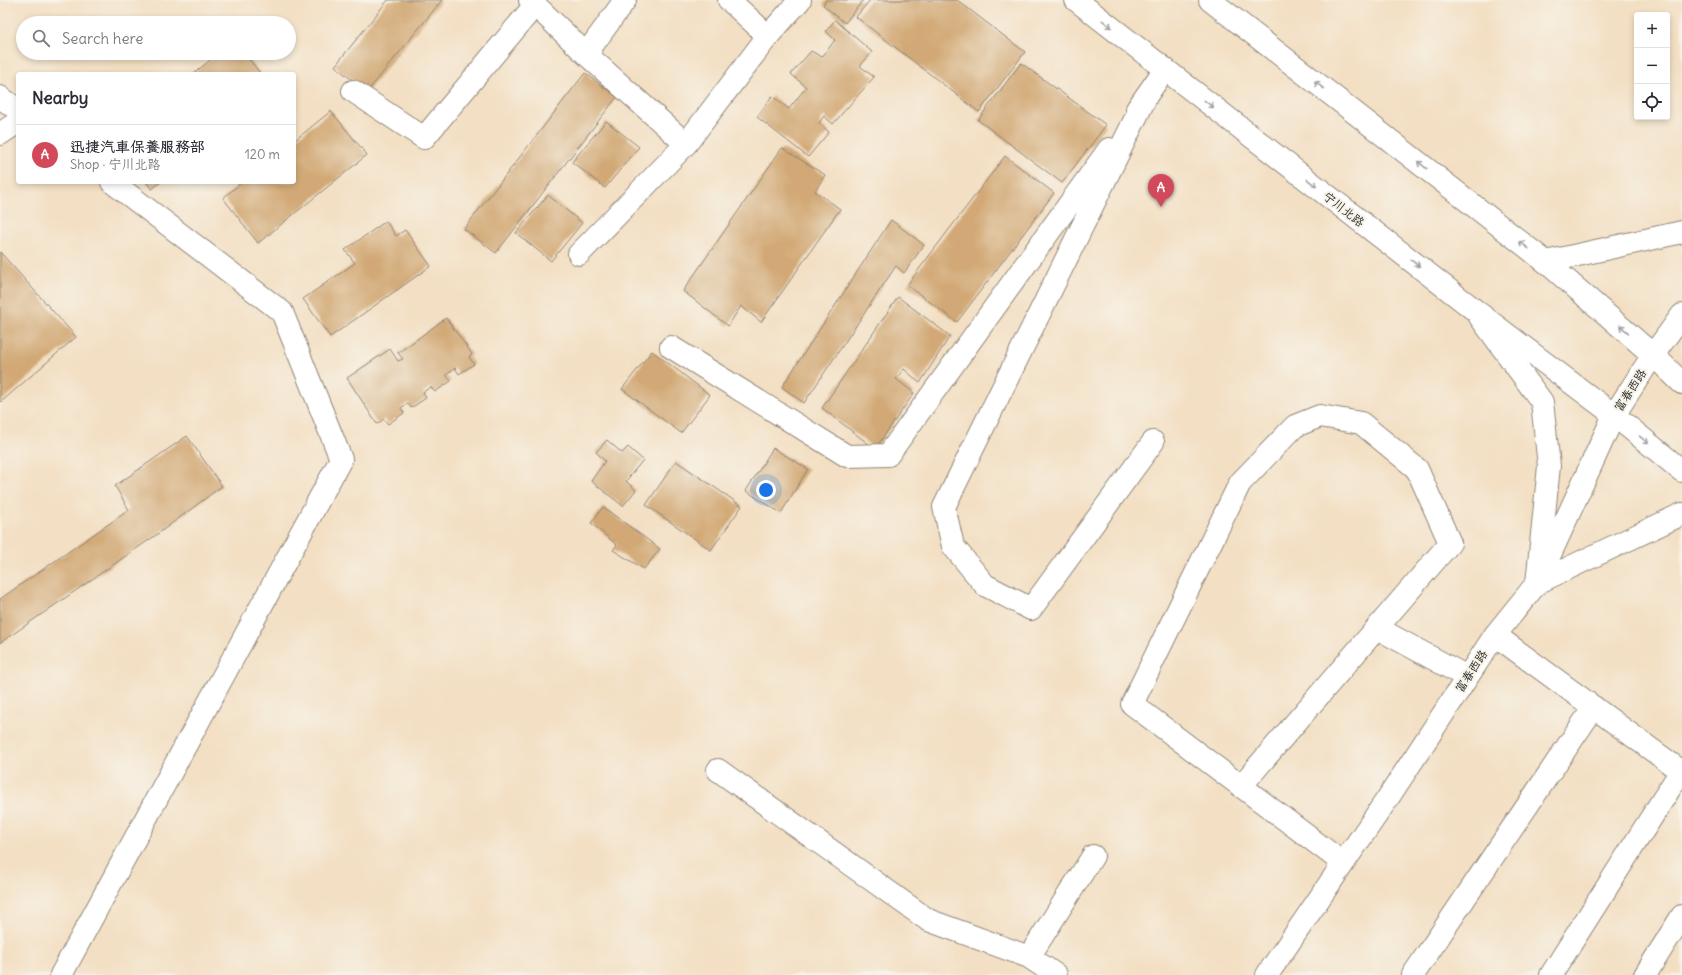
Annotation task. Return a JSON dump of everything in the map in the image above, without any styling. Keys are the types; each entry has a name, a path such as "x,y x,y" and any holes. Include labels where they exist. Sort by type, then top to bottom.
{"street":[{"path":"586,54 625,0"},
{"path":"729,0 768,36"},
{"path":"579,254 686,144 768,36 800,0"},
{"name":"宁川北路","path":"1076,0 1476,311 1614,415 1682,471"},
{"path":"1210,0 1546,262 1653,355 1682,383"},
{"path":"353,91 424,138 533,3 586,54 686,144"},
{"path":"671,347 847,456 888,455 1165,69"},
{"path":"0,97 16,109"},
{"path":"1146,97 944,507 953,546 985,585 1031,609 1153,442"},
{"path":"0,134 16,123"},
{"path":"61,975 341,458 282,312 115,184"},
{"path":"1546,262 1682,232"},
{"path":"1476,311 1542,402 1550,466 1537,583"},
{"name":"富春西路","path":"1267,975 1390,795 1495,635 1537,583 1614,415 1653,355 1682,315"},
{"path":"1241,786 1450,543 1417,469 1361,423 1320,416 1295,426 1240,484 1132,704 1343,863"},
{"path":"1537,583 1682,514"},
{"path":"1377,628 1467,677"},
{"path":"1495,635 1682,771 1551,975"},
{"path":"1413,975 1594,707"},
{"path":"718,770 928,920 1029,957 1056,975"},
{"path":"1029,957 1093,856"},
{"path":"1645,975 1682,916"}],"building":[{"path":"388,0 442,0 367,92 335,66"},
{"path":"826,0 863,0 845,23 823,5"},
{"path":"870,0 957,0 1025,52 979,112 856,17"},
{"path":"835,20 872,52 860,66 874,77 833,124 824,116 819,123 829,132 808,157 757,117 772,96 789,109 806,87 791,74 811,51 822,57 835,40 826,31"},
{"path":"210,60 250,60 259,72 195,72"},
{"path":"1021,63 1106,125 1062,183 978,120"},
{"path":"585,73 617,97 496,253 464,229"},
{"path":"331,111 367,155 258,243 223,198 240,184 296,184 296,139"},
{"path":"606,121 639,147 605,188 572,162"},
{"path":"782,148 825,175 815,191 840,209 761,322 741,306 728,326 683,291"},
{"path":"1005,156 1054,193 957,322 907,285"},
{"path":"148,184 158,184 152,189"},
{"path":"548,195 582,223 551,261 516,233"},
{"path":"891,220 924,245 904,273 896,266 804,403 782,387"},
{"path":"386,221 396,236 405,230 431,266 330,337 303,299 355,263 345,250"},
{"path":"0,252 76,337 1,402 0,401"},
{"path":"898,297 950,336 920,383 904,369 896,379 914,393 875,449 822,408"},
{"path":"446,318 472,354 469,357 474,364 459,374 455,368 446,375 451,381 435,392 431,387 423,392 426,398 411,408 408,403 401,408 404,413 388,424 384,419 377,424 347,378 390,349 398,361 403,359 398,353"},
{"path":"652,351 710,395 681,433 622,389"},
{"path":"187,436 222,486 159,533 0,643 0,599 129,510 115,486"},
{"path":"607,440 622,453 628,447 643,460 626,481 636,490 623,506 591,481 605,461 596,452"},
{"path":"773,448 808,469 781,513 746,491"},
{"path":"676,461 742,506 711,550 646,505"},
{"path":"603,507 660,549 644,569 613,550 617,545 591,523"}],"place":[{"name":"迅捷汽車保養服務部","path":"1161,207"}]}
